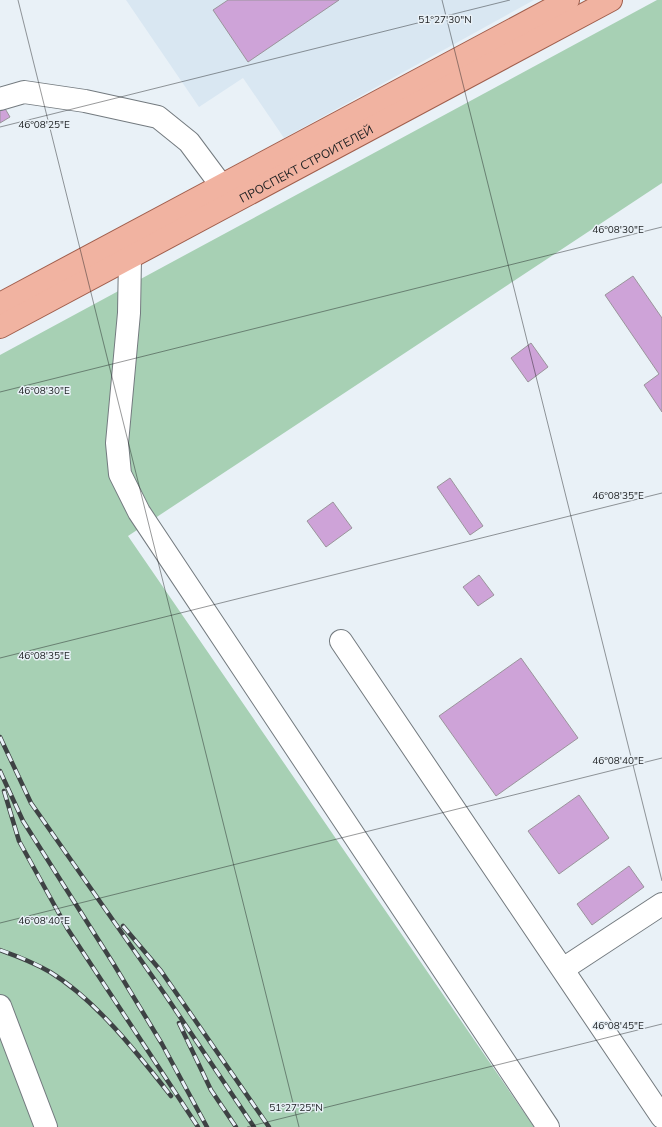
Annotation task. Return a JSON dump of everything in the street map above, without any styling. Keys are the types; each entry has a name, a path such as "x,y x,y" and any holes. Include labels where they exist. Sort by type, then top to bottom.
{"main road":[{"name":"ПРОСПЕКТ СТРОИТЕЛЕЙ","path":"226,194 568,0"},
{"name":"ПРОСПЕКТ СТРОИТЕЛЕЙ","path":"0,304 125,248 226,194 611,0"},
{"name":"ПРОСПЕКТ СТРОИТЕЛЕЙ","path":"0,327 125,248"}],"street":[{"path":"0,99 24,92 86,101 158,117 189,142 226,194"},
{"path":"125,248 129,313 117,443 120,474 139,512 548,1127"},
{"path":"341,641 662,1117"},
{"path":"562,969 662,904"},
{"path":"0,1006 46,1127"}],"shaded area":[{"path":"126,0 534,0 284,138 243,78 199,107"}],"green space":[{"path":"657,0 662,0 662,183 128,536 534,1127 0,1127 0,355"}],"building":[{"path":"228,0 339,0 248,62 213,10"},
{"path":"0,100 10,117 0,123"},
{"path":"633,276 662,318 662,412 644,385 659,374 605,295"},
{"path":"531,343 548,367 528,382 511,358"},
{"path":"450,478 483,526 470,535 437,487"},
{"path":"333,502 352,528 326,547 307,521"},
{"path":"479,575 494,595 478,606 463,587"},
{"path":"521,658 578,738 496,796 439,716"},
{"path":"579,795 609,838 559,874 528,831"},
{"path":"629,866 644,887 592,925 577,904"}],"railway":[{"path":"0,737 31,803 166,996 254,1127"},
{"path":"0,771 23,821 113,963 162,1044 207,1127"},
{"path":"4,791 19,841 67,928 198,1127"},
{"path":"123,926 161,971 269,1127"},
{"path":"0,950 26,960 50,972 84,997 100,1012 145,1063 171,1096"},
{"path":"179,1023 211,1090 236,1127"}]}
